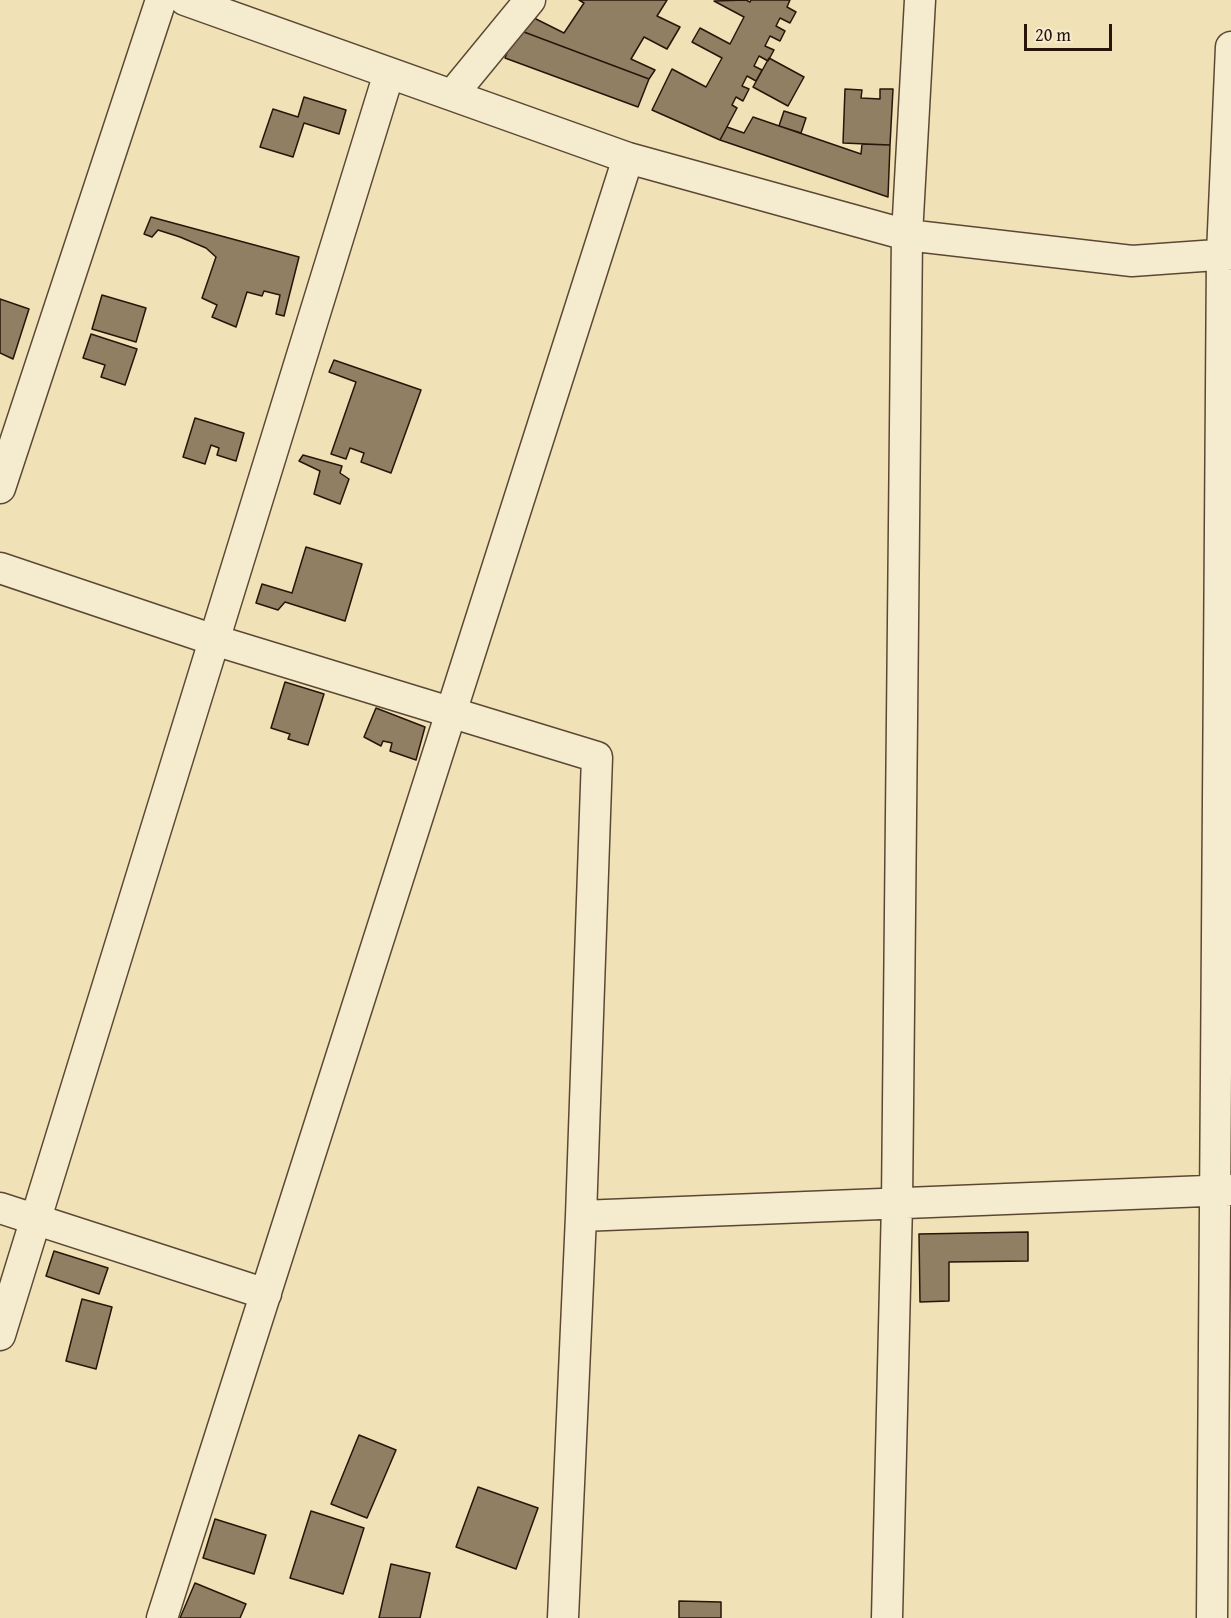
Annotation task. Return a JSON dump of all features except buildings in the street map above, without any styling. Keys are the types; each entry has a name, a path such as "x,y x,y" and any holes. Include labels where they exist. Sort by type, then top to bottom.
{"street":[{"path":"0,488 161,0"},
{"path":"185,0 628,158 907,235 1132,261 1227,254"},
{"path":"452,95 530,0"},
{"path":"887,1618 897,1203 907,235 920,0"},
{"path":"1212,1618 1224,1190 1227,254 1231,47"},
{"path":"0,1335 389,73"},
{"path":"162,1618 628,158"},
{"path":"0,568 214,640 597,757 581,1216 563,1618"},
{"path":"581,1216 1224,1190"},
{"path":"0,1208 266,1294"}]}
